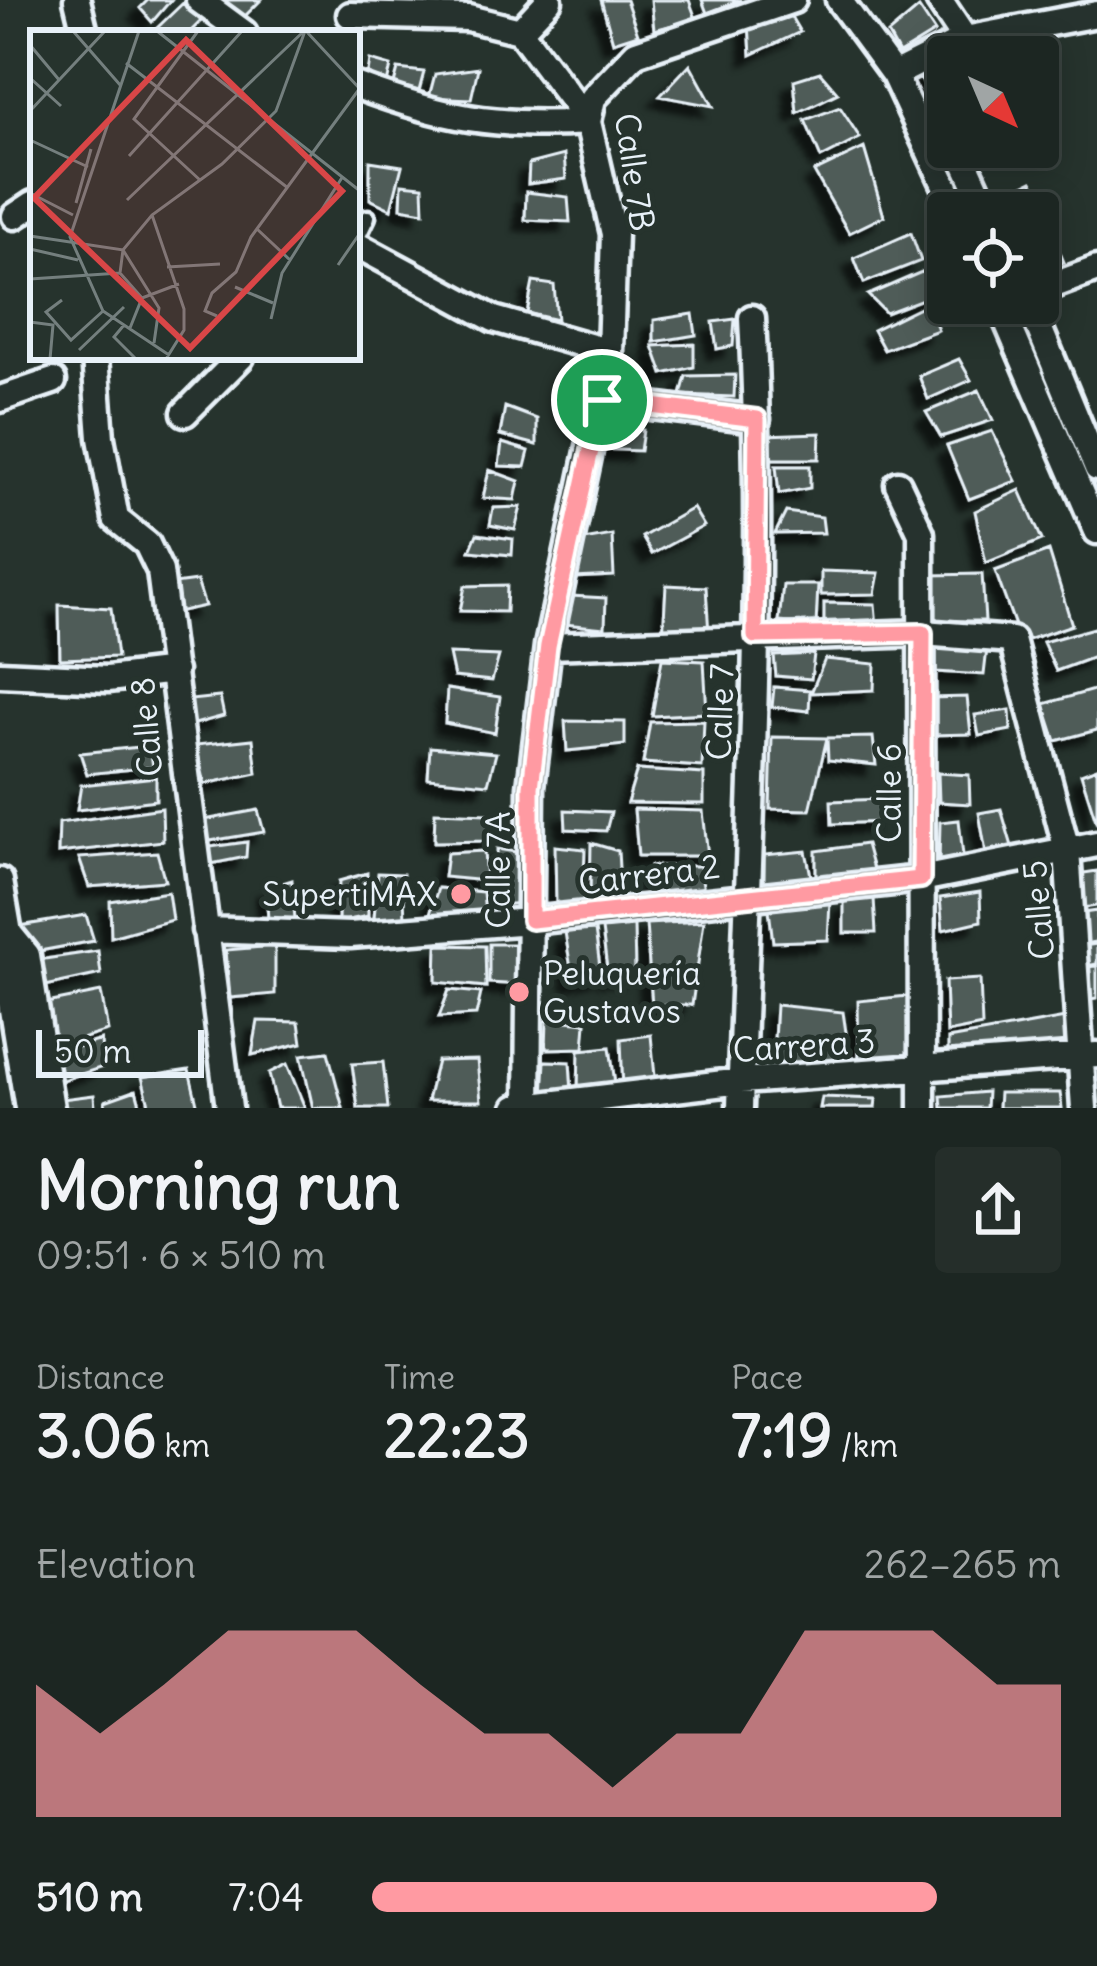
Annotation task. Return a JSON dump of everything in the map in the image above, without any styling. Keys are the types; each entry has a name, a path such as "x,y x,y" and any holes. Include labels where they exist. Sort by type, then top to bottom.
{"street":[{"path":"77,0 84,30"},
{"path":"199,0 240,30"},
{"path":"520,32 549,0"},
{"name":"Calle 7B","path":"610,352 614,234 588,122 593,98 605,79 636,52 793,0"},
{"path":"839,0 894,75 948,192"},
{"path":"940,0 963,36"},
{"path":"981,36 1097,14"},
{"path":"345,16 468,18 520,32 588,122"},
{"path":"894,75 927,58"},
{"path":"360,87 424,111 508,127 588,122"},
{"path":"917,124 964,162 978,192"},
{"path":"360,244 494,319 610,352"},
{"path":"1059,283 1097,269"},
{"name":"Calle 7","path":"740,1108 755,636 757,419 752,318"},
{"path":"1010,324 1097,531"},
{"path":"1038,324 1097,468"},
{"name":"Calle 7A","path":"528,1107 531,787 548,646 610,352"},
{"name":"Calle 8","path":"95,360 100,438 116,519 147,544 160,571 229,1108"},
{"path":"185,413 239,360"},
{"path":"0,399 53,381"},
{"path":"602,400 757,419"},
{"name":"Calle 6","path":"898,484 921,533 922,1108"},
{"path":"548,646 923,633"},
{"name":"Calle 5","path":"923,633 1012,640 1066,850 1090,1055 1084,1108"},
{"path":"0,674 108,679 174,671"},
{"name":"Carrera 2","path":"205,930 350,935 531,920 921,879 1097,844"},
{"path":"0,881 9,933 4,960 28,1108"},
{"path":"9,933 26,955 51,1108"},
{"name":"Carrera 3","path":"516,1108 741,1082 1090,1055"}],"lane":[{"path":"360,235 368,217"}],"building":[{"path":"148,0 171,0 152,22 140,8"},
{"path":"218,0 261,0 242,19"},
{"path":"601,0 626,0 638,34 613,42"},
{"path":"651,0 689,0 696,19 654,30"},
{"path":"702,0 741,0 707,13"},
{"path":"183,3 201,21 192,30 157,28"},
{"path":"919,8 935,32 899,54 888,34"},
{"path":"787,10 800,32 751,55 749,23"},
{"path":"370,60 391,66 387,83 367,79"},
{"path":"690,64 713,106 660,96"},
{"path":"478,68 471,99 429,97 435,74"},
{"path":"398,69 424,72 418,95 393,88"},
{"path":"927,70 927,87 916,74"},
{"path":"820,72 838,93 797,113 794,80"},
{"path":"840,107 860,138 821,158 805,120"},
{"path":"864,148 884,216 849,233 814,172"},
{"path":"564,155 566,179 528,184 529,164"},
{"path":"370,161 402,166 391,209 370,199"},
{"path":"1032,181 1039,192 1009,192"},
{"path":"402,184 423,186 424,212 401,208"},
{"path":"526,192 568,197 570,222 525,220"},
{"path":"911,233 921,261 864,283 854,258"},
{"path":"924,271 927,277 927,297 886,313 868,295"},
{"path":"533,282 554,285 557,320 527,313"},
{"path":"927,303 927,324 936,324 938,330 884,350 873,330"},
{"path":"693,314 696,335 654,342 654,320"},
{"path":"735,319 733,346 717,349 713,322"},
{"path":"694,344 694,367 663,374 653,346"},
{"path":"959,359 971,380 928,399 919,376"},
{"path":"735,375 734,397 681,395 686,376"},
{"path":"979,390 993,420 941,437 926,412"},
{"path":"505,407 537,419 537,445 500,435"},
{"path":"606,427 643,430 640,451 598,449"},
{"path":"992,431 1016,481 969,499 947,446"},
{"path":"820,433 819,459 772,459 764,435"},
{"path":"502,443 529,451 525,467 499,466"},
{"path":"776,466 810,466 810,488 779,494"},
{"path":"489,470 519,481 515,500 483,498"},
{"path":"1020,490 1042,540 986,563 975,511"},
{"path":"521,507 515,530 490,525 493,508"},
{"path":"693,508 704,526 652,554 642,537"},
{"path":"786,512 822,517 824,533 775,534"},
{"path":"477,534 513,539 512,555 470,551"},
{"path":"612,535 614,576 574,578 578,541"},
{"path":"1049,551 1072,625 1021,642 995,571"},
{"path":"821,571 879,573 875,594 821,595"},
{"path":"982,574 985,621 929,621 930,575"},
{"path":"197,581 205,606 168,614 166,585"},
{"path":"507,585 506,612 460,611 465,586"},
{"path":"666,585 706,587 709,634 663,638"},
{"path":"783,585 818,585 816,625 779,622"},
{"path":"570,596 606,598 605,628 564,624"},
{"path":"824,603 875,604 877,627 824,628"},
{"path":"59,605 111,608 117,657 60,659"},
{"path":"1097,627 1097,656 1056,671 1043,642"},
{"path":"936,648 987,649 984,675 936,672"},
{"path":"449,654 499,656 492,681 454,677"},
{"path":"814,654 811,679 776,676 774,656"},
{"path":"662,659 704,661 707,713 652,716"},
{"path":"825,659 875,664 874,690 811,693"},
{"path":"774,687 810,690 809,711 772,707"},
{"path":"447,689 500,697 495,733 445,723"},
{"path":"1097,689 1097,730 1056,741 1044,704"},
{"path":"220,697 224,716 191,725 190,700"},
{"path":"967,697 971,734 930,735 929,698"},
{"path":"1010,710 1011,730 979,736 975,715"},
{"path":"565,721 625,722 625,745 567,751"},
{"path":"704,721 702,767 643,763 650,722"},
{"path":"772,737 827,738 810,810 770,809"},
{"path":"873,737 876,765 828,760 827,738"},
{"path":"253,739 257,773 205,784 196,745"},
{"path":"150,746 153,767 87,774 80,753"},
{"path":"430,747 496,753 488,784 428,778"},
{"path":"1097,768 1097,824 1081,774"},
{"path":"637,770 704,774 704,804 627,803"},
{"path":"938,773 969,775 970,804 939,802"},
{"path":"156,777 156,800 77,810 81,785"},
{"path":"882,799 883,822 832,824 831,801"},
{"path":"162,808 163,841 58,853 59,823"},
{"path":"634,809 703,811 708,856 638,856"},
{"path":"1001,809 1014,853 987,858 979,813"},
{"path":"258,810 264,832 204,842 199,821"},
{"path":"565,810 611,812 606,831 566,829"},
{"path":"435,812 488,814 490,841 434,842"},
{"path":"959,820 964,864 939,865 940,822"},
{"path":"247,842 246,857 206,865 203,848"},
{"path":"591,843 618,851 621,902 590,903"},
{"path":"866,844 874,873 816,880 816,851"},
{"path":"555,846 585,849 583,904 556,903"},
{"path":"497,849 528,854 525,903 497,905"},
{"path":"484,851 486,881 444,877 447,853"},
{"path":"806,851 812,881 764,886 764,855"},
{"path":"157,852 165,881 89,887 79,858"},
{"path":"650,866 700,866 705,898 653,901"},
{"path":"1097,871 1097,906 1076,909 1071,875"},
{"path":"367,873 368,916 338,922 339,881"},
{"path":"378,873 403,874 405,919 374,918"},
{"path":"292,880 295,920 268,920 266,888"},
{"path":"438,888 483,892 485,916 428,920"},
{"path":"168,892 172,920 111,937 110,901"},
{"path":"980,892 981,921 943,930 940,898"},
{"path":"874,898 876,933 844,933 844,902"},
{"path":"830,901 828,940 773,942 769,910"},
{"path":"1097,911 1097,942 1081,944 1077,914"},
{"path":"86,915 94,941 34,952 20,926"},
{"path":"704,921 692,1005 652,1005 646,924"},
{"path":"634,926 635,974 608,976 602,929"},
{"path":"595,930 601,974 573,981 565,932"},
{"path":"489,944 529,944 523,985 489,983"},
{"path":"1097,944 1097,964 1086,966 1083,946"},
{"path":"437,945 485,946 486,987 436,982"},
{"path":"275,946 275,994 230,998 226,950"},
{"path":"98,951 101,974 41,987 38,960"},
{"path":"1097,966 1097,998 1090,999 1085,967"},
{"path":"980,979 982,1026 947,1033 945,981"},
{"path":"449,990 481,993 476,1015 439,1017"},
{"path":"101,992 108,1031 48,1049 42,1004"},
{"path":"908,996 908,1057 859,1064 858,1001"},
{"path":"776,1005 843,1012 851,1066 772,1076"},
{"path":"1065,1018 1070,1052 948,1064 948,1039"},
{"path":"547,1019 586,1023 584,1048 546,1049"},
{"path":"258,1021 299,1022 302,1043 252,1055"},
{"path":"651,1035 656,1087 623,1091 621,1039"},
{"path":"101,1040 103,1067 60,1081 46,1056"},
{"path":"610,1047 616,1091 578,1093 579,1050"},
{"path":"328,1052 343,1108 313,1108 301,1055"},
{"path":"477,1060 481,1101 427,1101 437,1061"},
{"path":"545,1061 570,1062 572,1093 543,1097"},
{"path":"383,1062 388,1108 358,1108 352,1064"},
{"path":"287,1064 305,1108 277,1108 269,1073"},
{"path":"189,1070 198,1108 150,1108 142,1077"},
{"path":"136,1090 141,1108 106,1108 105,1101"},
{"path":"987,1092 986,1108 942,1108 941,1096"},
{"path":"999,1093 1060,1093 1062,1108 998,1108"},
{"path":"94,1095 95,1108 56,1108 54,1100"},
{"path":"822,1097 876,1099 875,1108 820,1108"}],"place":[{"name":"SupertiMAX","path":"461,894"},
{"name":"Peluquería Gustavos","path":"519,992"}],"route":[{"path":"602,400 757,419 755,636 923,633 921,879 531,920 531,787 548,646 602,400"}]}
